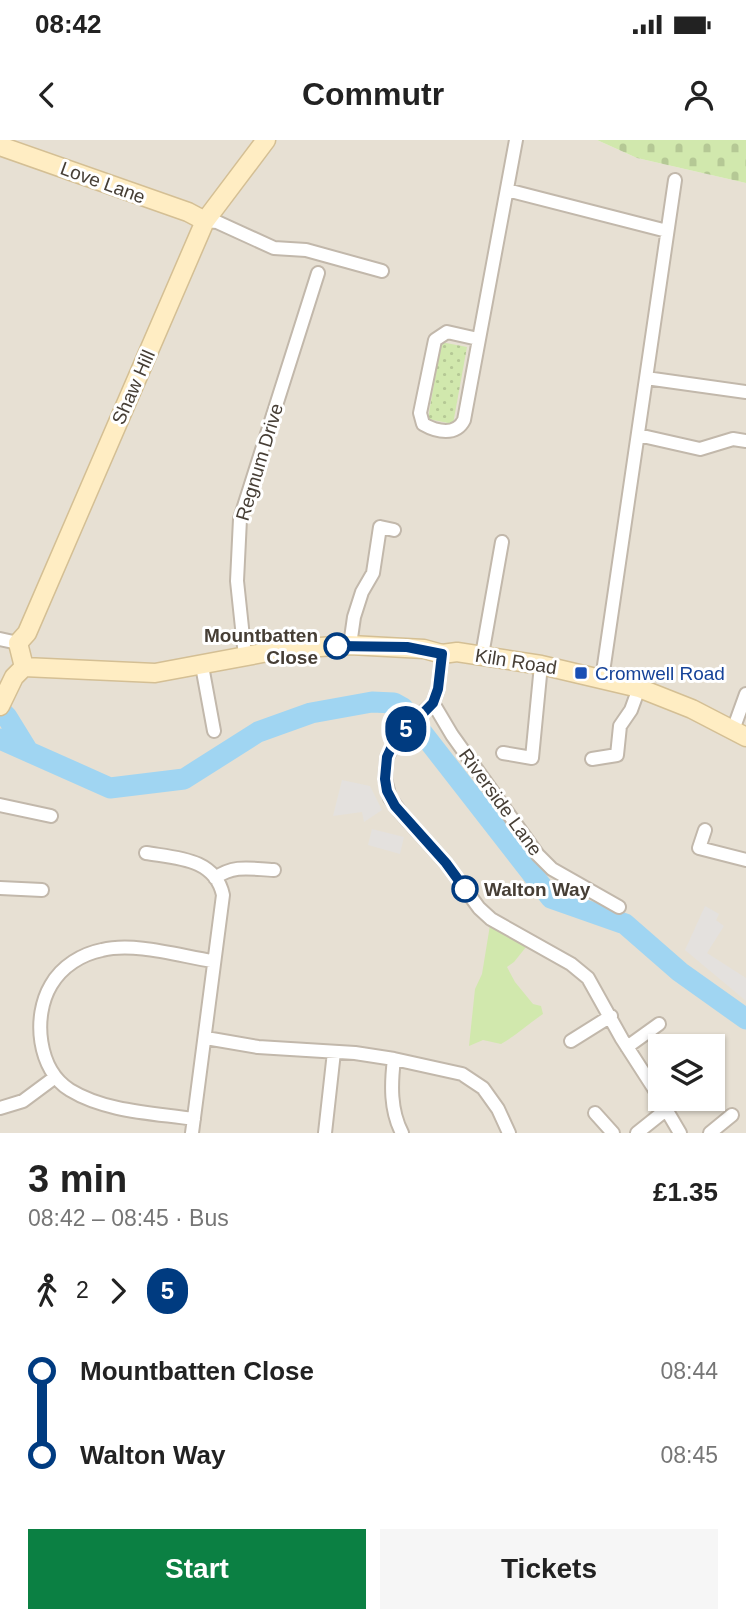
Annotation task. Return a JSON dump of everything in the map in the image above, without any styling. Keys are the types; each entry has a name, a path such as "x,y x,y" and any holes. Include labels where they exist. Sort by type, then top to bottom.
{"street":[{"name":"Shaw Hill","path":"9,641 27,633 205,221 266,140"},
{"path":"478,339 447,332 435,340 420,413 424,424 429,428 451,431 461,426 478,339 507,190 516,140"},
{"name":"Love Lane","path":"10,145 205,221"},
{"path":"601,678 675,180"},
{"path":"507,190 667,231"},
{"path":"205,221 217,222 274,248 306,250 383,271"},
{"name":"Regnum Drive","path":"245,656 237,581 240,519 318,273"},
{"path":"646,377 746,392"},
{"path":"638,435 700,449 733,439 746,441"},
{"path":"350,645 354,617 362,592 379,575 380,527 394,530"},
{"path":"482,655 502,542"},
{"path":"2,702 14,677 24,667 9,641"},
{"name":"Kiln Road","path":"24,667 155,673 245,656 350,645 424,649 442,654 457,652 541,665 639,688 684,705 739,733"},
{"path":"442,654 438,689 431,706 393,744 386,764 386,784 395,806 446,863 484,913 504,928 582,972 594,984 627,1047 648,1080"},
{"path":"503,753 532,758 541,665"},
{"path":"202,666 214,731"},
{"path":"592,759 617,755 620,726 631,710 639,688"},
{"path":"739,733 746,694"},
{"name":"Riverside Lane","path":"431,706 538,855 552,869 620,907"},
{"path":"0,805 51,816"},
{"path":"705,830 699,848 746,860"},
{"path":"146,853 189,859 205,868 215,878 223,895 192,1133"},
{"path":"215,878 228,869 256,863 274,870"},
{"path":"0,888 42,890"},
{"path":"194,1119 108,1106 71,1091 54,1078 47,1067 41,1044 43,1013 50,986 62,971 81,956 103,949 127,947 213,961"},
{"path":"571,1041 611,1016"},
{"path":"627,1047 659,1024"},
{"path":"206,1038 258,1047 394,1059 462,1074 482,1088 498,1109 509,1133"},
{"path":"325,1133 334,1052"},
{"path":"394,1059 391,1094 402,1133"},
{"path":"0,1108 23,1101 54,1078"},
{"path":"636,1133 654,1111"},
{"path":"667,1111 680,1133"},
{"path":"595,1113 613,1133"},
{"path":"710,1133 732,1115"}],"shaded area":[{"path":"0,140 597,140 637,158 746,183 746,1133 0,1133"},
{"path":"342,780 370,786 382,810 364,822 362,812 333,816"},
{"path":"372,829 404,837 400,854 368,845"},
{"path":"705,906 719,914 716,920 724,926 707,953 746,978 746,1001 685,950"}],"green space":[{"path":"597,140 746,140 746,183 637,158"},
{"path":"441,342 467,347 453,424 428,419"},
{"path":"491,919 530,942 507,967 533,1004 541,1006 543,1014 501,1044 483,1040 469,1046 475,989 482,974"}],"waterway":[{"path":"0,739 110,788 184,779 258,732 311,713 372,702 394,703 403,708 551,898 625,924 680,972 746,1019"},
{"path":"0,710 28,751"}],"bus line":[{"name":"5","path":"337,646 407,647 442,654 438,689 433,703 393,744 387,757 385,779 387,791 395,806 446,863 465,889"}],"place":[{"name":"Mountbatten Close","path":"337,646"},
{"name":"Cromwell Road","path":"581,673"},
{"name":"Walton Way","path":"465,889"}]}
